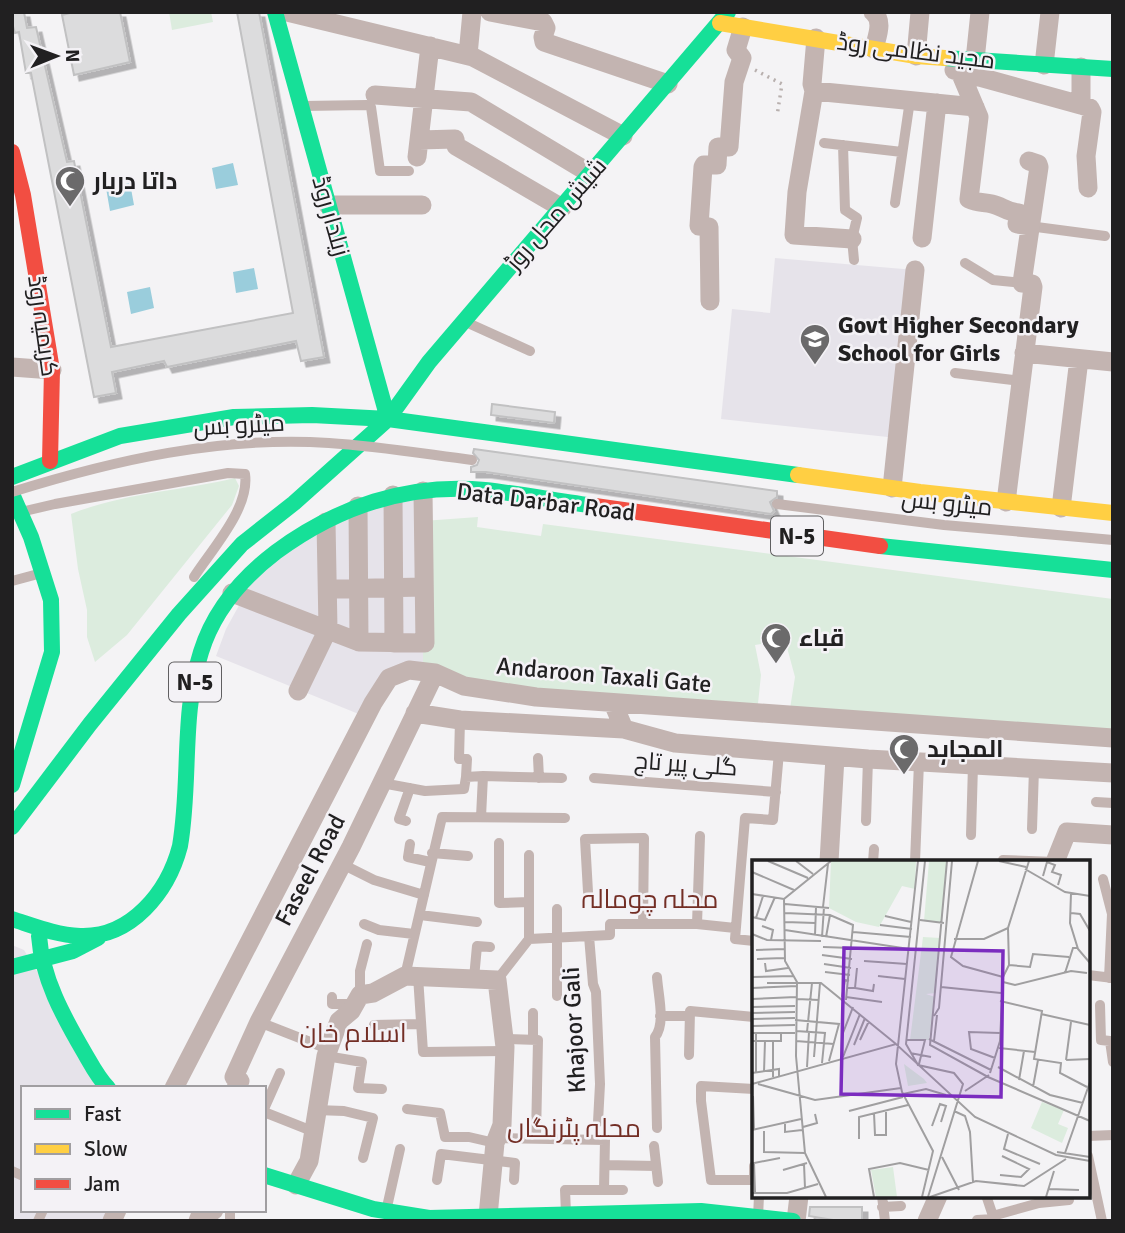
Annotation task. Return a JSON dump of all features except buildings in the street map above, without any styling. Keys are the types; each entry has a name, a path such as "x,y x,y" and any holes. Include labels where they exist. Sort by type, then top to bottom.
{"main road":[{"name":"زیلدار روڈ","path":"275,12 388,419"},
{"name":"شیش محل روڑ","path":"12,827 90,724 194,598 242,544 294,503 388,419 429,362 724,18"},
{"name":"مجید نظامی روڈ","path":"724,18 743,27 961,64 1113,69"},
{"name":"کریمیہ روڈ","path":"12,152 18,197 52,370 50,461"},
{"path":"12,477 120,436 234,417 312,415 388,419 843,482 1113,513"},
{"path":"836,542 843,482"},
{"name":"Data Darbar Road","path":"12,919 79,936 108,933 131,921 152,901 164,886 179,853 192,697 201,653 211,629 232,593 276,552 358,506 393,495 423,491 484,490 836,542 1113,570"},
{"path":"12,493 51,600 52,652 12,785"},
{"path":"40,928 38,944 64,1018 100,1085"},
{"path":"12,967 73,951 108,933"},
{"path":"266,1176 377,1214 429,1218 543,1217 566,1213 592,1217 653,1216 701,1211 744,1218 795,1221"}],"street":[{"path":"287,12 346,20 468,55 624,136"},
{"path":"468,55 472,12"},
{"path":"490,12 543,22 546,29 544,42 668,84"},
{"path":"873,12 880,23 874,49"},
{"path":"915,56 920,12"},
{"path":"980,12 961,64 979,120 969,199 975,203 993,204 1006,212 1019,213 1017,224 1029,226"},
{"path":"1044,65 1050,12"},
{"path":"709,301 709,227 699,226 703,167 717,165 718,147 729,147 734,82 742,57 736,50 743,27"},
{"path":"816,38 812,84 814,90 797,192 794,235 852,239"},
{"path":"415,156 430,46"},
{"path":"961,64 1090,108 1092,112 1086,156 1088,188"},
{"path":"1081,105 1082,67"},
{"path":"814,90 975,107"},
{"path":"375,95 471,102 591,174"},
{"path":"922,239 937,103"},
{"path":"415,156 455,139 456,146 562,208"},
{"path":"1006,502 1033,285 1022,283 1039,167 1038,164 1028,162"},
{"path":"328,205 422,205"},
{"path":"892,488 915,270"},
{"path":"1024,353 1113,362"},
{"path":"1061,508 1079,359"},
{"path":"12,367 52,370"},
{"path":"232,593 359,642 425,643 423,491"},
{"path":"393,495 394,643"},
{"path":"358,506 359,642"},
{"path":"298,691 328,629 326,522"},
{"path":"327,589 424,587"},
{"name":"Andaroon Taxali Gate","path":"175,1086 373,703 389,678 409,670 435,673 464,686 536,697 1113,738"},
{"name":"Faseel Road","path":"237,1086 240,1081 234,1077 259,1022 342,864 435,673"},
{"path":"613,703 624,729"},
{"path":"415,713 460,720 624,729 675,743 835,757 1113,773"},
{"path":"830,860 835,757"},
{"path":"1056,860 1067,832 1113,835"},
{"path":"296,1185 309,1161 327,1053 339,1021 351,1011 358,999 412,976 497,979 504,1045 502,1125 481,1217"},
{"path":"795,1221 799,1198"},
{"path":"927,1221 937,1198"}],"lane":[{"path":"895,203 911,100"},
{"path":"301,106 370,107 380,171 415,156"},
{"path":"824,143 902,152"},
{"path":"843,145 845,210 857,218 852,239 854,260"},
{"path":"1029,226 1105,236"},
{"path":"965,263 993,279 1022,283"},
{"path":"464,321 530,351"},
{"path":"955,373 1021,381"},
{"name":"میٹرو بس","path":"12,493 128,459 232,444 326,443 472,460"},
{"path":"20,513 55,504 228,473 245,474 247,486 241,506 193,578 194,598"},
{"name":"میٹرو بس","path":"777,504 944,525 1113,540"},
{"path":"12,581 42,573"},
{"path":"382,783 425,791 464,789 467,759 459,759 460,720"},
{"path":"752,942 734,939 745,818 773,820 779,752"},
{"path":"538,758 539,778"},
{"path":"866,821 868,759"},
{"path":"915,860 919,762"},
{"path":"971,835 973,765"},
{"path":"1032,829 1034,769"},
{"path":"481,817 483,776"},
{"path":"466,777 562,778"},
{"name":"گلی پیر تاج","path":"594,778 776,792"},
{"path":"406,821 398,818 410,788"},
{"path":"1096,802 1113,803"},
{"path":"536,1137 538,1040 419,1052 421,1024 412,976 414,934 442,817 565,818"},
{"path":"697,924 700,835"},
{"path":"587,892 585,839 644,838 643,924"},
{"path":"499,843 499,903 528,902"},
{"path":"410,844 408,857 468,856"},
{"path":"873,860 874,849"},
{"path":"497,979 528,939 529,855"},
{"path":"342,864 374,880 424,895"},
{"path":"1090,975 1111,978 1112,914 1103,879"},
{"path":"557,909 557,996"},
{"path":"419,915 477,922"},
{"path":"528,939 610,935 610,924 697,924 736,928"},
{"path":"364,925 379,930 414,934"},
{"name":"Khajoor Gali","path":"589,936 596,992 600,1084 598,1122"},
{"path":"332,997 332,1004 358,999 360,971 367,944"},
{"path":"474,978 477,946 490,947"},
{"path":"657,977 660,1017 659,1033 655,1037 657,1128"},
{"path":"1100,1005 1101,1040 1110,1041 1113,1062"},
{"path":"689,1055 690,1011 752,1017"},
{"path":"533,1013 533,1040"},
{"path":"660,1017 689,1016"},
{"path":"259,1022 327,1053 362,1062 358,1088 382,1088"},
{"path":"374,1026 421,1024"},
{"path":"266,1105 280,1073"},
{"path":"752,1089 701,1086 711,1180 752,1180"},
{"path":"407,1109 440,1113 445,1137 469,1137 495,1147 514,1163 514,1180"},
{"path":"316,1110 344,1111 373,1118 363,1158"},
{"path":"266,1111 312,1131"},
{"path":"1090,1136 1113,1135"},
{"path":"437,1180 441,1154 495,1147 536,1137 606,1140 604,1190"},
{"path":"654,1146 659,1182"},
{"path":"377,1214 400,1149"},
{"path":"605,1165 656,1166"},
{"path":"1090,1165 1102,1221"},
{"path":"566,1213 565,1191 623,1190"},
{"path":"744,1218 758,1198"},
{"path":"986,1198 993,1220"},
{"path":"1016,1198 1018,1208"},
{"path":"993,1220 996,1215 1039,1200 1069,1200"},
{"path":"885,1221 882,1201 901,1206"},
{"path":"977,1220 993,1220"}],"path":[{"path":"741,62 782,84 777,116"}],"shaded area":[{"name":"Govt Higher Secondary School for Girls","path":"775,258 915,270 897,438 721,419 732,309 770,313"},
{"path":"423,491 423,672 409,671 366,717 216,656 226,629 253,580 317,527"},
{"path":"12,945 24,950 107,1086 21,1086 21,1212 116,1212 112,1221 12,1221"}],"green space":[{"path":"169,12 211,12 213,22 172,30"},
{"path":"235,478 239,486 232,505 127,635 95,662 87,637 87,610 78,569 71,514 111,501"},
{"path":"478,517 477,527 541,536 543,524 1113,599 1113,738 789,715 795,677 785,640 755,645 761,675 757,713 536,697 423,672 423,521"}],"water":[{"path":"233,163 238,185 216,189 212,168"},
{"path":"130,183 134,205 110,211 106,188"},
{"path":"254,268 258,289 236,293 233,272"},
{"path":"150,287 154,308 131,314 127,292"}],"traffic: fast":[{"path":"275,12 388,419"},
{"path":"388,419 429,362 728,12"},
{"path":"945,58 1113,69"},
{"path":"12,477 120,436 234,417 312,415 388,419 798,475"},
{"path":"12,827 90,724 179,614 242,544 294,503 388,419"},
{"path":"12,919 62,934 98,935 131,921 157,895 180,846 188,724 201,652 221,609 241,584 276,552 299,536 349,511 401,495 428,490 485,490 595,506"},
{"path":"12,494 31,537 51,600 52,652 12,785"},
{"path":"880,546 1113,570"},
{"path":"39,936 44,967 55,996 92,1066 106,1086"},
{"path":"12,967 73,951 98,938"},
{"path":"266,1176 373,1209 429,1218 701,1211 793,1221"}],"traffic: slow":[{"path":"720,23 916,56 945,58"},
{"path":"798,475 920,492 1113,513"}],"traffic: jam":[{"path":"12,152 23,195 52,370 50,461"},
{"path":"595,506 880,546"}],"place":[{"name":"داتا دربار","path":"70,208"},
{"name":"Govt Higher Secondary School for Girls","path":"815,366"},
{"name":"قباء","path":"776,665"},
{"name":"المجاہد","path":"904,776"}],"district":[{"name":"محلہ چومالہ","path":"650,899"},
{"name":"اسلام خان","path":"353,1033"},
{"name":"محلہ پٹرنگاں","path":"574,1128"}]}
